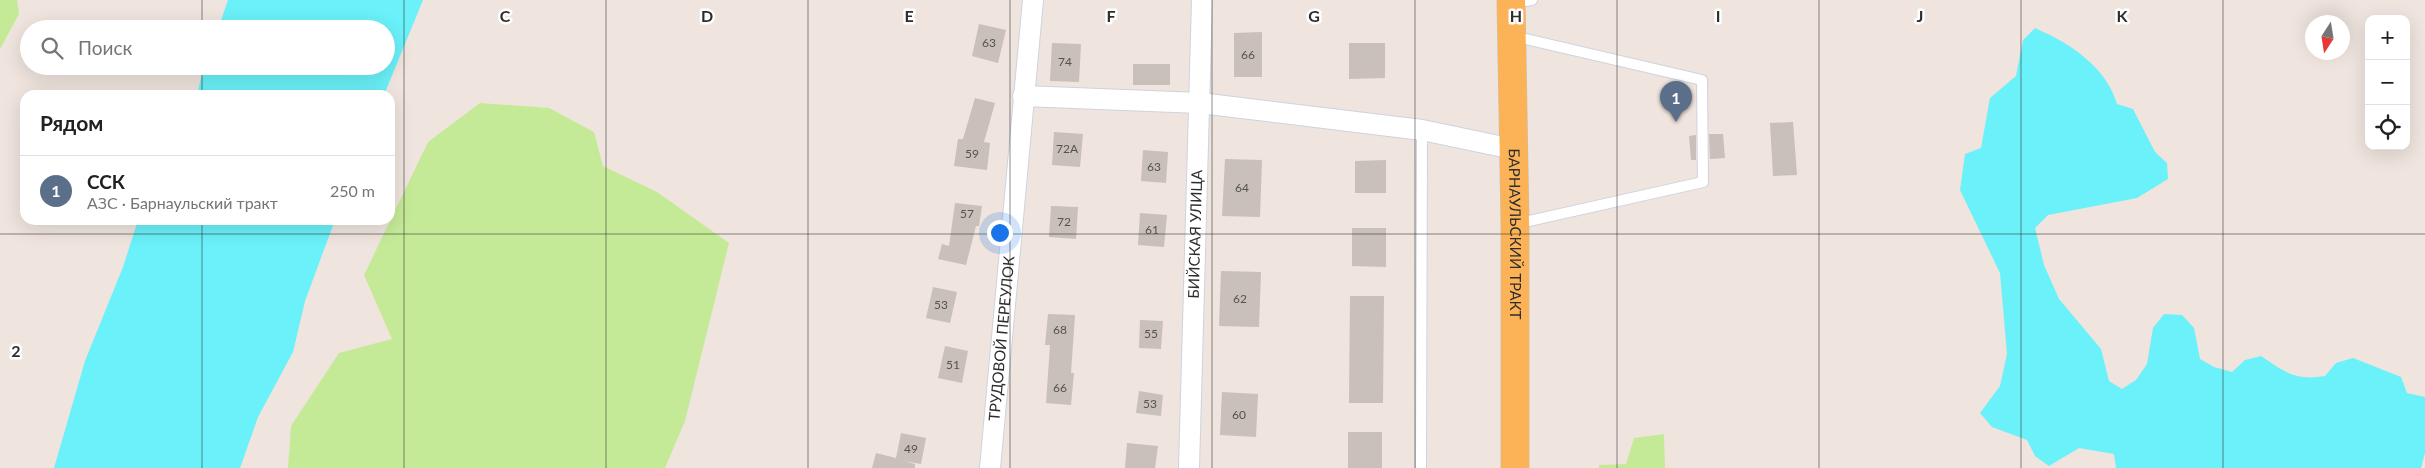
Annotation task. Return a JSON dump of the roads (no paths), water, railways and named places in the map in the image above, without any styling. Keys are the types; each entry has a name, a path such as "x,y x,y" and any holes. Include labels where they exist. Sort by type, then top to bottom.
{"main road":[{"name":"БАРНАУЛЬСКИЙ ТРАКТ","path":"1516,468 1515,224 1511,36 1518,1"}],"street":[{"name":"ТРУДОВОЙ ПЕРЕУЛОК","path":"990,468 1033,0"},
{"name":"БИЙСКАЯ УЛИЦА","path":"1189,468 1202,0"},
{"path":"1023,96 1200,103 1422,130 1514,149"}],"lane":[{"path":"1511,36 1702,80 1702,182 1515,224"},
{"path":"1421,468 1422,130"}],"water":[{"path":"228,0 423,0 395,68 395,20 221,20"},
{"path":"2035,28 2061,41 2085,57 2095,67 2112,90 2117,104 2133,109 2155,152 2167,163 2168,179 2137,198 2048,215 2035,228 2044,265 2059,299 2101,349 2109,381 2122,389 2136,380 2147,364 2153,328 2164,314 2182,315 2194,328 2200,359 2214,367 2232,372 2245,360 2261,356 2291,374 2306,377 2325,376 2336,363 2353,358 2401,377 2407,393 2425,397 2425,453 2421,468 2116,468 2114,454 2079,448 2049,466 2035,456 2027,440 1992,427 1980,413 2000,386 2007,354 2000,273 1960,190 1965,154 1981,148 1990,98 2016,76 2023,40"},
{"path":"202,75 392,75 386,90 198,90"},
{"path":"136,225 333,225 305,301 293,352 258,417 240,468 54,468 85,361 123,267"}],"place":[{"name":"ССК","path":"1676,122"}]}
